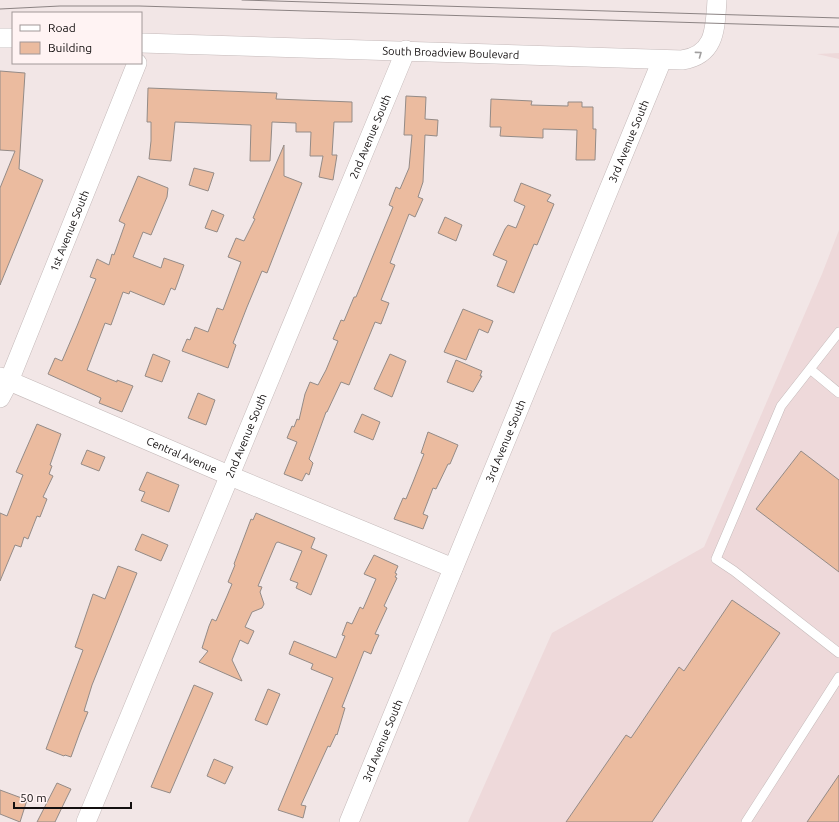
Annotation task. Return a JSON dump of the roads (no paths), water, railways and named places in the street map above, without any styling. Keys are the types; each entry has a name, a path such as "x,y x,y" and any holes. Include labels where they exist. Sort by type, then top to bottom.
{"street":[{"name":"South Broadview Boulevard","path":"142,47 406,50 682,60 694,58 704,51 711,42 714,30 717,0"},
{"path":"0,38 12,38"},
{"name":"2nd Avenue South","path":"86,822 406,50"},
{"name":"3rd Avenue South","path":"348,822 662,60"},
{"name":"1st Avenue South","path":"0,398 4,379 138,64"},
{"name":"Central Avenue","path":"4,379 453,568"}],"lane":[{"path":"839,332 781,406 716,560 734,571 839,653"},
{"path":"810,369 839,393"},
{"path":"746,822 839,677"}],"tram line":[{"path":"242,0 839,18"},
{"path":"0,9 60,6 139,6 839,27"}]}
